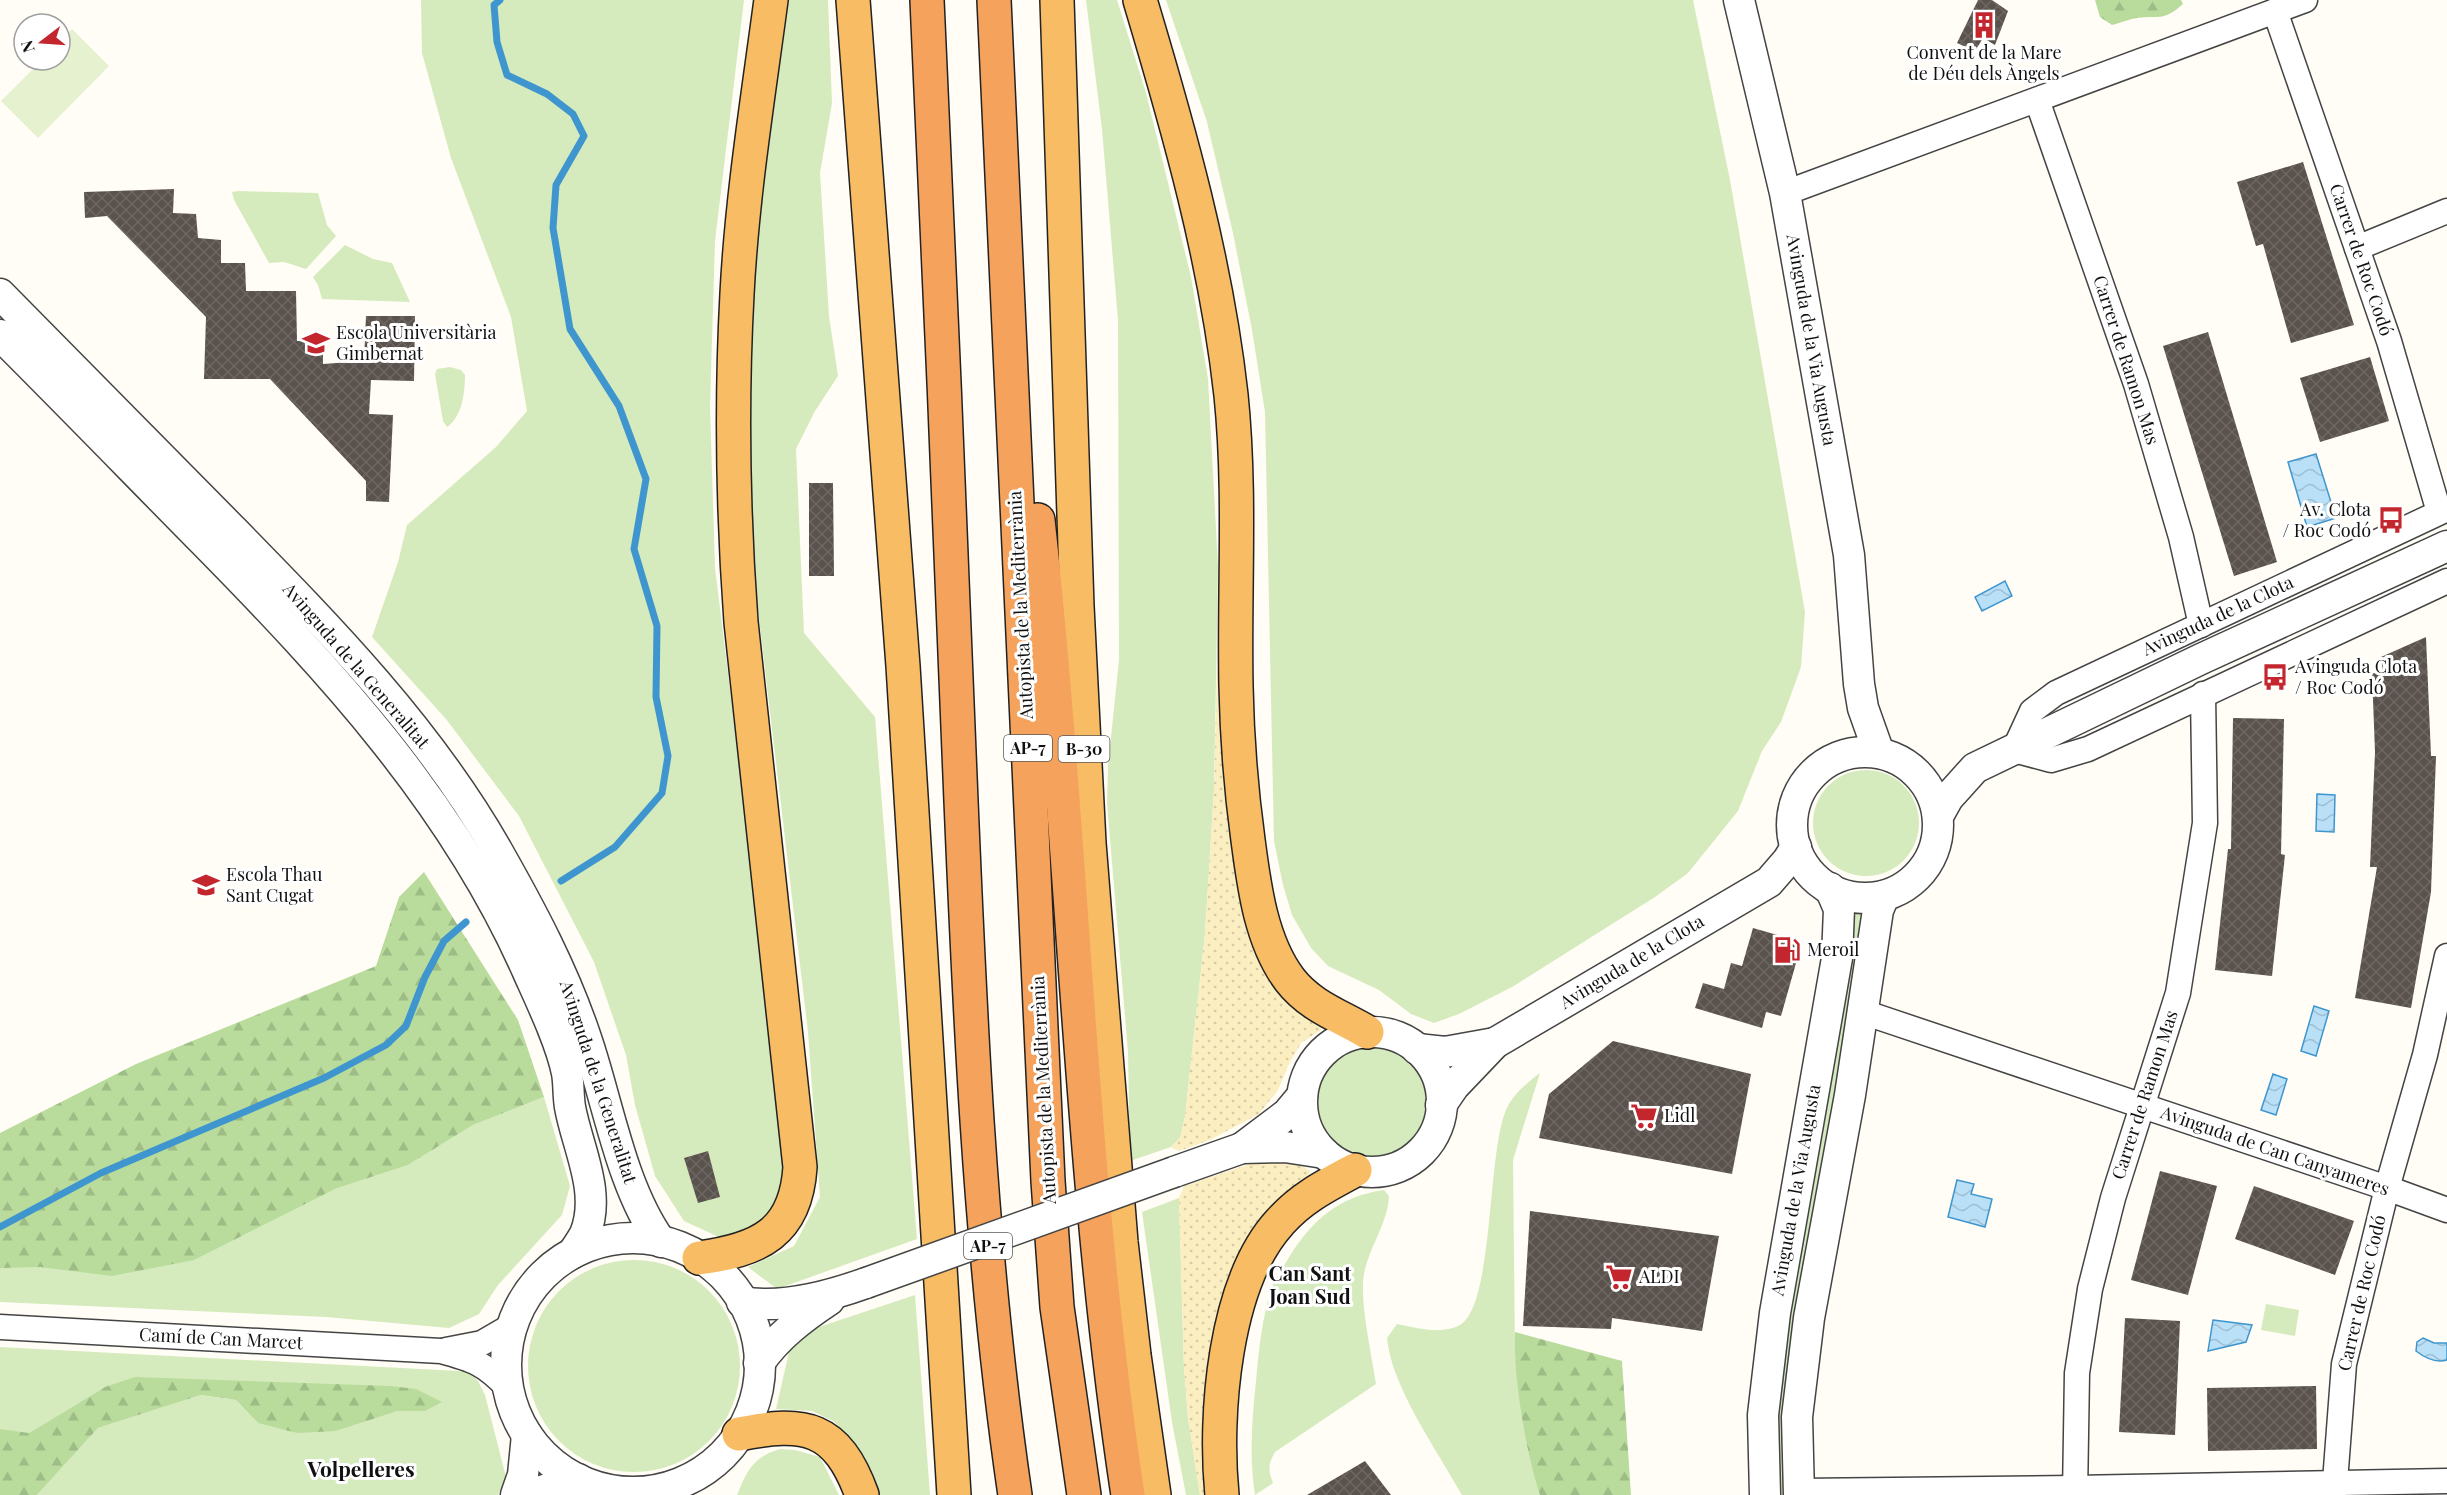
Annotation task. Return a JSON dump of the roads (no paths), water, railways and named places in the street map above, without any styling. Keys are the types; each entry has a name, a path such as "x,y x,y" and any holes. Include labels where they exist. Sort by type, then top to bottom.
{"highway":[{"path":"699,1258 739,1251 769,1237 790,1213 796,1198 800,1167 741,622 732,445 737,292 743,219 771,0"},
{"path":"853,0 903,666 954,1495"},
{"name":"AP-7","path":"927,0 972,1019 992,1301 1005,1430 1015,1495"},
{"name":"Autopista de la Mediterrània","path":"994,0 1048,1181 1057,1308 1084,1495"},
{"name":"B-30","path":"1057,0 1080,665 1089,843 1120,1242 1154,1495"},
{"path":"1140,0 1201,218 1225,347 1236,455 1236,687 1239,751 1247,829 1257,894 1271,945 1290,981 1316,1005 1367,1032"},
{"path":"1004,215 1047,603 1079,1038 1102,1298 1128,1495"},
{"path":"1222,1495 1219,1422 1230,1340 1239,1305 1262,1248 1278,1223 1299,1203 1320,1188 1355,1170"},
{"path":"1224,1379 1225,1431 1234,1495"},
{"path":"739,1434 785,1427 815,1433 838,1450 851,1469 862,1495"},
{"path":"1005,1430 1008,1495"}],"street":[{"name":"Avinguda de la Via Augusta","path":"1739,0 1785,193 1849,555 1863,708 1879,753"},
{"path":"1785,193 2305,0"},
{"name":"Carrer de Roc Codó","path":"2275,11 2357,248 2443,510"},
{"name":"Carrer de Ramon Mas","path":"2037,99 2136,384 2181,537 2200,625"},
{"path":"2357,248 2447,211"},
{"name":"Avinguda de la Generalitat","path":"0,294 338,639 400,712 454,784 496,847 533,913 558,965 586,1037 635,1195 650,1227 661,1242"},
{"name":"Avinguda de la Generalitat","path":"0,335 318,661 366,716 429,798 454,835 518,949 545,1010 567,1072 570,1106 591,1194 590,1214 585,1234 573,1253"},
{"name":"Avinguda de la Clota","path":"2014,750 2032,711 2056,693 2443,510"},
{"name":"Avinguda de la Clota","path":"1918,774 1975,768 2201,659 2447,546"},
{"path":"2014,750 2051,760 2088,749 2447,581"},
{"name":"Avinguda de la Via Augusta","path":"1837,757 1849,734 1859,684"},
{"name":"Carrer de Ramon Mas","path":"2075,1492 2077,1373 2090,1289 2113,1198 2178,993 2205,823 2203,694"},
{"path":"1862,752 1879,753 1897,759 1918,774 1929,790 1938,816 1936,840 1932,855 1923,869 1906,886 1884,896 1857,897 1820,881 1796,847 1793,818 1798,797 1814,773 1837,757 1862,752"},
{"name":"Avinguda de la Clota","path":"1938,816 1948,798 1975,768"},
{"name":"Avinguda de la Clota","path":"1441,1105 1454,1086 1496,1043 1769,882 1796,847"},
{"name":"Avinguda de la Via Augusta","path":"1765,1495 1763,1415 1774,1313 1837,958 1839,909 1820,881"},
{"name":"Avinguda de la Clota","path":"1769,882 1820,881"},
{"name":"Avinguda de la Via Augusta","path":"1799,1493 1797,1417 1809,1318 1863,1012 1878,910 1884,896"},
{"name":"Carrer de Roc Codó","path":"2334,1489 2344,1364 2387,1188 2425,1055 2447,956"},
{"name":"Avinguda de Can Canyameres","path":"1863,1012 2447,1210"},
{"path":"742,1302 758,1305 781,1304 853,1288 1242,1148 1285,1147 1323,1153 1355,1170 1370,1172 1400,1166 1413,1158 1432,1136 1440,1115 1441,1105 1437,1078 1417,1049 1397,1037 1367,1032 1345,1038 1325,1050 1308,1074 1302,1096 1307,1126 1323,1153"},
{"name":"Avinguda de la Clota","path":"1417,1049 1445,1052 1496,1043"},
{"path":"1242,1148 1287,1113 1302,1096"},
{"path":"619,1239 661,1242 699,1258 720,1274 742,1302 754,1332 759,1363 755,1396 739,1434 716,1460 696,1475 674,1485 642,1492 620,1493 578,1479 553,1464 527,1435 514,1408 508,1388 507,1353 513,1325 522,1303 536,1283 573,1253 599,1243 619,1239"},
{"path":"759,1363 771,1346 791,1326 853,1288"},
{"name":"Camí de Can Marcet","path":"441,1351 482,1343 513,1325"},
{"name":"Camí de Can Marcet","path":"0,1327 441,1351 475,1360 508,1388"},
{"path":"516,1495 523,1475 527,1435"},
{"path":"711,1495 716,1460"},
{"path":"529,1495 578,1479"},
{"path":"1799,1493 2334,1489 2447,1480"}],"water":[{"path":"2316,454 2336,518 2307,527 2288,462"},
{"path":"2005,581 2012,596 1982,611 1975,597"},
{"path":"2317,794 2335,795 2334,832 2316,831"},
{"path":"2314,1006 2329,1011 2316,1056 2301,1051"},
{"path":"2273,1074 2287,1079 2276,1115 2261,1110"},
{"path":"1957,1180 1974,1184 1971,1194 1992,1199 1985,1227 1948,1217"},
{"path":"2213,1320 2252,1325 2246,1342 2208,1351"},
{"path":"2423,1338 2434,1343 2447,1343 2447,1360 2431,1359 2416,1351 2417,1342"}],"waterway":[{"path":"500,0 494,5 497,42 507,75 547,94 573,114 584,136 556,185 553,228 570,329 619,406 646,479 634,549 657,626 656,697 668,756 662,793 615,847 561,881"},
{"path":"0,1227 101,1173 324,1078 386,1045 406,1026 425,977 444,941 466,922"}],"place":[{"name":"Convent de la Mare de Déu dels Àngels","path":"1984,25"},
{"name":"Escola Universitària Gimbernat","path":"316,343"},
{"name":"Av. Clota / Roc Codó","path":"2391,520"},
{"name":"Avinguda Clota / Roc Codó","path":"2275,677"},
{"name":"Escola Thau Sant Cugat","path":"206,885"},
{"name":"Meroil","path":"1787,950"},
{"name":"Lidl","path":"1644,1116"},
{"name":"ALDI","path":"1619,1277"}],"district":[{"name":"Can Sant Joan Sud","path":"1310,1286"},
{"name":"Volpelleres","path":"361,1470"}]}
